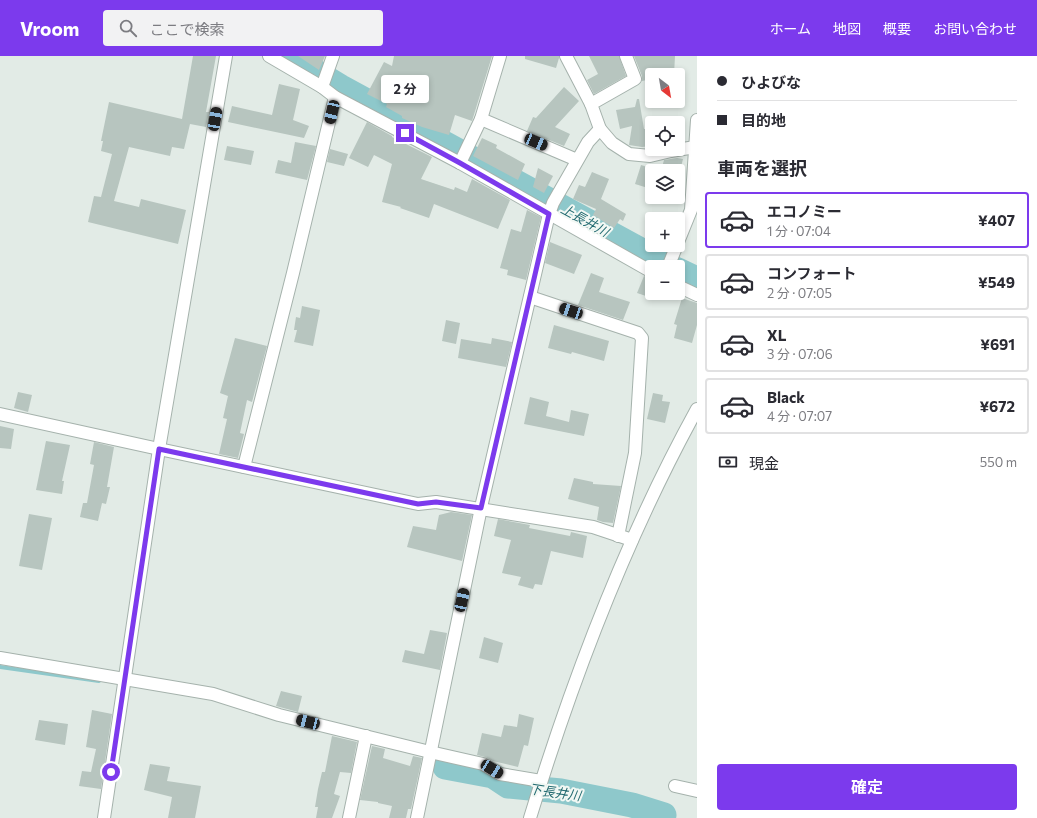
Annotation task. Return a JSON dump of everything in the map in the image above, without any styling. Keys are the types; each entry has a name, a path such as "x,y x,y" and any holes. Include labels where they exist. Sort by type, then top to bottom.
{"street":[{"path":"104,818 159,449 226,56"},
{"path":"269,56 335,97 460,163 645,268"},
{"path":"322,88 333,56"},
{"path":"460,163 481,119 500,56"},
{"path":"566,56 591,104 600,129 612,143 629,154 650,156 695,147"},
{"path":"591,104 635,79 626,56"},
{"path":"244,467 293,273 335,97"},
{"path":"481,119 577,160"},
{"path":"685,225 691,210 697,120"},
{"path":"417,818 481,508 549,214 552,203 577,160 588,142 600,129"},
{"path":"685,289 697,295"},
{"path":"530,297 638,333 642,338 635,453 618,536"},
{"path":"530,818 541,781 603,608 632,540 697,409"},
{"path":"0,414 418,504 436,502 481,508 593,527 632,540"},
{"path":"0,658 213,694 255,708 483,764 500,774 541,781"},
{"path":"349,818 366,736"},
{"path":"675,786 697,791"}],"building":[{"path":"193,56 216,56 206,112 209,112 206,127 190,124 184,149 172,147 170,156 129,147 114,201 139,207 141,199 186,210 178,244 88,222 94,196 101,197 112,154 101,151 103,141 101,141 109,102 182,119"},
{"path":"298,56 325,56 319,70"},
{"path":"394,56 492,56 472,121 455,115 449,135 422,127 402,118 402,116 386,107 387,104 367,94 384,62 392,66"},
{"path":"525,56 559,56 559,58 556,68 525,59"},
{"path":"589,56 619,56 626,76 594,94 587,80 598,74"},
{"path":"634,56 675,56 674,68 645,68 645,80 642,81 642,76"},
{"path":"279,84 300,89 293,120 309,126 304,138 228,122 232,106 272,115"},
{"path":"564,87 579,101 555,127 570,134 564,146 527,131 533,117 536,118"},
{"path":"637,99 639,99 645,129 645,147 629,145 632,126 620,129 616,110 635,107"},
{"path":"367,122 392,137 432,157 421,179 454,190 455,187 467,192 472,179 510,200 498,229 434,204 429,218 400,208 401,207 382,202 392,164 374,155 368,167 349,158"},
{"path":"482,138 497,145 496,148 525,164 518,180 473,156"},
{"path":"295,142 316,146 307,180 275,173 278,160 291,163"},
{"path":"227,146 254,151 251,165 224,160"},
{"path":"330,149 348,154 344,166 327,162"},
{"path":"677,158 683,159 682,164 663,164 664,160"},
{"path":"641,165 645,166 645,187 635,184"},
{"path":"538,168 553,176 544,193 533,187"},
{"path":"592,172 609,179 601,199 626,214 623,221 620,219 614,228 593,215 596,209 573,199 579,185 585,187"},
{"path":"527,210 541,217 526,280 507,275 508,270 500,268 511,229 521,232"},
{"path":"550,242 582,255 574,274 545,263"},
{"path":"591,273 604,278 599,292 630,302 623,320 578,305"},
{"path":"644,276 645,276 645,296 637,293"},
{"path":"685,299 697,303 697,325 692,343 674,338 677,325 674,324 681,300"},
{"path":"302,306 320,310 313,346 294,342 297,330 294,330 296,317 300,318"},
{"path":"446,320 460,323 456,344 442,341"},
{"path":"554,325 609,341 604,361 572,352 571,354 548,348"},
{"path":"235,338 267,346 252,402 247,400 240,433 244,434 238,458 219,454 227,419 223,418 228,396 220,393"},
{"path":"492,338 512,342 506,367 458,358 461,339 491,344"},
{"path":"18,392 32,395 28,412 14,408"},
{"path":"653,393 663,395 662,401 670,402 665,423 647,419"},
{"path":"530,397 549,402 546,416 569,422 571,410 589,414 584,436 524,424"},
{"path":"0,426 14,429 11,449 0,448"},
{"path":"46,441 70,445 62,481 64,481 62,494 36,490"},
{"path":"94,442 114,447 107,487 110,487 106,504 102,503 98,521 80,517 83,503 87,503 94,465 90,464"},
{"path":"574,478 593,482 593,484 621,486 613,523 597,520 599,507 568,499"},
{"path":"451,512 472,515 462,561 407,547 413,526 436,530 439,515"},
{"path":"29,514 52,518 42,570 19,566"},
{"path":"498,519 530,525 529,528 570,536 571,532 587,536 583,558 551,551 542,585 535,584 533,589 518,585 521,577 502,573 511,540 494,536"},
{"path":"430,630 447,633 440,670 402,662 405,650 424,654"},
{"path":"484,637 503,643 498,663 479,658"},
{"path":"281,691 302,696 298,712 276,706"},
{"path":"92,710 112,714 101,789 79,786 82,771 91,772 96,749 86,747"},
{"path":"519,714 534,718 528,746 524,745 518,767 493,761 477,755 482,733 501,737 504,725 517,727"},
{"path":"39,720 68,724 65,745 35,740"},
{"path":"332,736 357,742 351,773 340,772 334,794 340,796 332,818 316,818 318,807 315,807 318,789 322,772 325,772"},
{"path":"372,746 385,749 383,758 410,766 413,756 422,758 411,809 408,809 406,818 389,818 392,806 378,802 360,800"},
{"path":"150,764 170,767 167,781 201,786 195,818 168,818 172,797 144,790"}],"waterway":[{"name":"上長井川","path":"290,56 341,87 659,260"},
{"name":"上長井川","path":"685,273 697,279"},
{"path":"0,667 99,681"},
{"name":"下長井川","path":"445,767 493,776 508,786 561,791 632,805 664,815 663,818"}],"route":[{"path":"111,772 159,449 418,504 436,502 481,508 549,214 405,133"}]}
